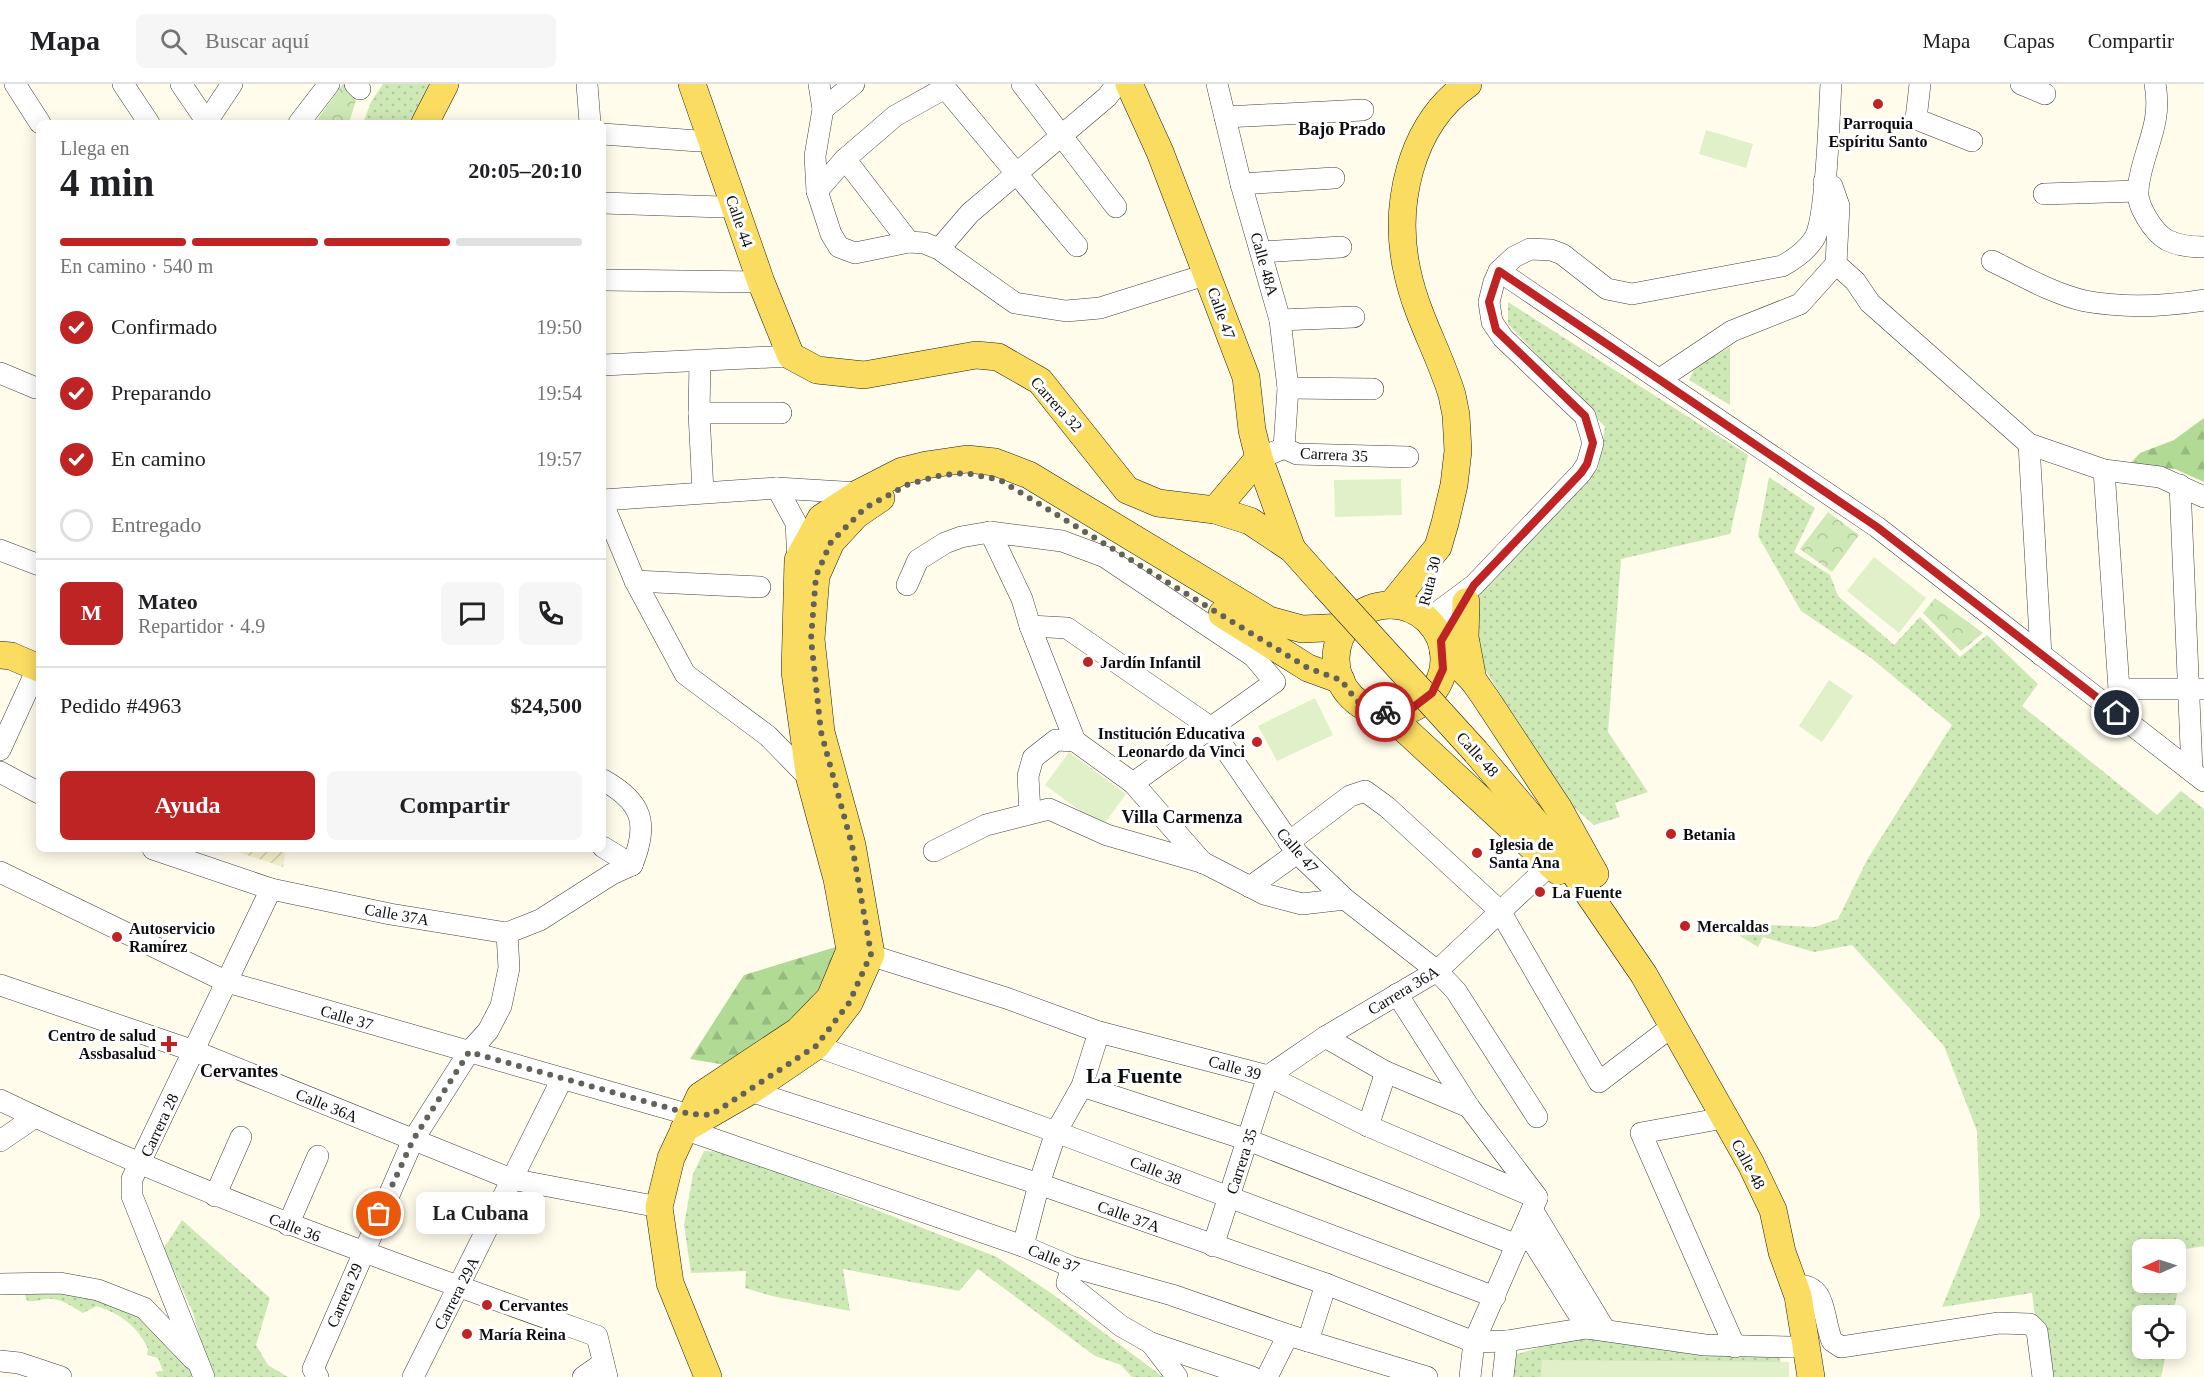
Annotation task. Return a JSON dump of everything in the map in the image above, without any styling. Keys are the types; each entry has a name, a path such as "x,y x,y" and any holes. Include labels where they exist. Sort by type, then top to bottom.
{"main road":[{"path":"427,120 445,84"},
{"name":"Calle 44","path":"692,84 761,282 791,356"},
{"name":"Calle 47","path":"1129,84 1160,152 1246,377 1252,430 1259,458 1292,549"},
{"name":"Ruta 30","path":"1433,632 1438,547 1456,472 1456,415 1449,386 1408,277 1404,250 1404,205 1409,172 1421,140 1450,100 1468,84"},
{"name":"Carrera 32","path":"791,356 817,370 864,375 976,355 998,357 1040,381 1127,490 1158,503 1215,510 1250,521 1292,549"},
{"name":"Carrera 35","path":"1215,510 1259,458"},
{"path":"861,952 837,879 810,779 795,672 798,560 821,518 859,493 902,471 968,459 995,462 1029,475 1269,620 1302,629 1347,627"},
{"path":"695,1119 750,1091 816,1046 849,1003 861,952 852,845 821,732 811,639 816,576 831,542 856,515 890,492 942,475 966,473 1000,480 1308,668 1341,680"},
{"path":"1391,605 1438,547"},
{"name":"Calle 48","path":"1292,549 1476,752 1566,859 1639,958 1644,975 1773,1210 1782,1252 1794,1285 1811,1377"},
{"path":"1470,593 1465,637 1473,680"},
{"path":"1391,605 1410,609 1433,632 1443,669 1432,693 1411,709 1387,713 1362,705 1348,692 1341,680 1337,657 1340,641 1347,627 1369,609 1391,605"},
{"name":"Calle 48","path":"1433,632 1473,680 1559,809 1566,859 1580,899 1666,1031 1703,1082"},
{"path":"0,655 11,656 36,667"},
{"name":"Calle 48","path":"1387,713 1566,859"},
{"path":"708,1377 670,1283 659,1207 671,1158 695,1119 700,1096 798,1031 830,998 861,952"},
{"name":"Calle 48","path":"1782,1252 1782,1302 1795,1377"}],"street":[{"path":"15,84 38,120"},
{"path":"123,84 147,120"},
{"path":"181,84 206,120"},
{"path":"208,120 232,84"},
{"path":"302,120 328,84"},
{"path":"587,84 590,120"},
{"path":"819,84 823,109 815,156 817,190 831,234 839,248 855,253 909,242 924,243 939,249 1015,303 1066,311 1101,308 1208,274"},
{"path":"823,109 854,84"},
{"path":"1022,84 1116,207"},
{"path":"939,249 970,213 1107,97 1117,84"},
{"name":"Calle 48A","path":"1217,84 1241,184 1280,320 1288,388 1284,448"},
{"path":"1433,632 1572,484 1587,464 1593,443 1585,416 1496,330 1489,302 1499,271 1514,257 1530,249 1551,250 1562,254 1607,289 1632,294 1770,269 1793,259 1814,239 1818,227 1824,182 1831,84"},
{"path":"1920,84 1916,119 1972,141"},
{"path":"2021,84 2045,93"},
{"path":"2155,84 2159,114 2138,191 2151,224 2167,240 2204,248"},
{"path":"817,190 845,159 895,116 945,88 1016,176 1077,246"},
{"path":"1225,117 1363,110"},
{"path":"606,134 698,141"},
{"path":"845,159 909,242"},
{"path":"1241,184 1334,178"},
{"path":"1660,379 1732,331 1800,304 1836,264 1839,206 1832,186 1824,182"},
{"path":"2044,194 2138,191"},
{"path":"606,203 722,207"},
{"path":"1262,252 1341,248"},
{"path":"1992,261 2042,285 2084,301 2181,304 2204,300"},
{"path":"1836,264 1855,281 1870,303 2028,444 2104,470 2160,477 2180,484 2204,497"},
{"path":"1499,271 1877,527 2198,776"},
{"path":"606,280 761,282"},
{"path":"1280,320 1354,317"},
{"path":"606,365 791,356"},
{"path":"700,361 699,413 703,492"},
{"path":"0,373 36,388"},
{"path":"1288,388 1373,389"},
{"path":"699,413 781,413"},
{"path":"2028,444 2041,655"},
{"name":"Carrera 35","path":"1259,458 1284,448 1297,454 1408,457"},
{"path":"2104,470 2119,689 2117,713"},
{"path":"2180,484 2197,689 2198,776"},
{"path":"777,488 796,523 798,560"},
{"path":"606,502 703,492 777,488 859,493"},
{"path":"606,509 635,581 685,674 768,736 810,779"},
{"path":"907,585 918,560 945,543 990,532 1062,541 1105,557 1253,656 1275,682 1133,783"},
{"path":"990,532 1023,598 1030,626 1075,741 1133,783 1204,863"},
{"path":"0,550 36,564"},
{"path":"635,581 760,587"},
{"name":"Calle 47","path":"1030,626 1067,628 1210,727 1293,848 1345,899 1437,971 1456,991 1537,1118"},
{"path":"0,750 36,672"},
{"path":"2119,689 2197,689"},
{"path":"1030,813 1028,776 1033,758 1056,740 1075,741"},
{"path":"0,772 36,791"},
{"path":"507,933 540,920 612,874 632,865 642,833 641,814 630,799 606,782"},
{"path":"1250,887 1350,795 1365,791 1387,807 1500,911 1599,1082 1666,1031"},
{"path":"934,851 986,825 1049,809 1107,835 1204,863 1264,894 1302,904 1345,899"},
{"path":"606,849 632,865"},
{"name":"Calle 37A","path":"162,852 271,890 390,914 507,933"},
{"name":"Carrera 36A","path":"1268,1076 1325,1037 1437,971 1500,911 1566,859"},
{"name":"Calle 37","path":"0,872 227,982 695,1119 1023,1246 1070,1275 1172,1295 1298,1338 1427,1377"},
{"name":"Carrera 28","path":"202,1371 132,1196 132,1179 271,890"},
{"name":"Carrera 29","path":"316,1373 362,1252 413,1140 469,1052 488,1031 501,1006 509,968 507,933"},
{"name":"Calle 39","path":"861,952 1099,1032 1268,1076 1368,1126 1528,1220"},
{"name":"Calle 36A","path":"0,985 194,1051 511,1179 659,1207"},
{"path":"1397,994 1469,1107 1528,1220 1596,1329"},
{"path":"1023,1246 1039,1184 1056,1132 1082,1086 1099,1032"},
{"path":"1325,1037 1386,1072 1469,1107"},
{"name":"Calle 38","path":"816,1046 1056,1132 1495,1297"},
{"path":"1368,1126 1386,1072"},
{"name":"Carrera 35","path":"1213,1246 1268,1076"},
{"name":"Carrera 29A","path":"413,1377 562,1079"},
{"path":"1082,1086 1248,1140 1528,1220"},
{"name":"Calle 37A","path":"750,1091 1039,1184 1326,1284 1474,1342 1507,1341 1596,1329 1735,1347 1790,1347"},
{"name":"Calle 36","path":"0,1100 215,1196 288,1225 597,1336 605,1370"},
{"path":"0,1141 35,1117"},
{"path":"1724,1118 1641,1133 1735,1347"},
{"path":"215,1196 241,1137"},
{"path":"288,1225 318,1156"},
{"path":"1470,1377 1474,1342 1528,1220"},
{"path":"1070,1275 1121,1326 1151,1343 1252,1377"},
{"path":"0,1284 60,1283 98,1290 144,1308 202,1371"},
{"path":"1267,1377 1298,1338 1326,1284"},
{"path":"1794,1285 1808,1285 1818,1293 1832,1341 1841,1347 1999,1323 2030,1324 2037,1331 2039,1338 2043,1377"},
{"path":"1503,1377 1507,1341"},
{"path":"1151,1343 1177,1377"},
{"path":"0,1361 19,1363 61,1377"},
{"path":"584,1377 605,1370"}],"shaded area":[{"path":"238,852 286,852 283,867"}],"green space":[{"path":"343,84 347,84 357,97 350,120 317,120"},
{"path":"383,84 438,84 418,120 364,120 371,102"},
{"path":"1706,130 1753,144 1746,168 1699,154"},
{"path":"1508,302 1748,455 1730,534 1621,559 1608,732 1648,792 1615,803 1620,817 1594,825 1564,799 1476,654 1473,598 1598,467 1605,427 1508,324"},
{"path":"1730,347 1730,405 1689,380 1695,367"},
{"path":"2204,418 2204,482 2175,469 2130,464 2140,453 2174,440"},
{"path":"1769,477 1815,508 1794,552 1830,575 1838,596 1894,645 1920,617 1960,657 1987,635 2038,684 2022,706 2157,815 2181,791 2204,809 2204,1246 2186,1249 2186,1239 2132,1239 2132,1293 2177,1293 2175,1305 2132,1305 2132,1359 2165,1359 2161,1377 2043,1377 2032,1293 1942,1307 1980,1216 1977,1131 1944,1046 1852,945 1814,952 1763,937 1758,947 1740,936 1748,924 1815,927 1838,919 1867,860 1952,725 1871,658 1801,611 1758,536"},
{"path":"1401,479 1402,515 1335,517 1334,480"},
{"path":"1828,512 1859,535 1832,572 1800,549"},
{"path":"1874,557 1926,598 1899,633 1847,591"},
{"path":"1935,598 1983,633 1961,651 1923,613"},
{"path":"1829,680 1853,696 1822,742 1799,726"},
{"path":"1315,698 1333,735 1277,761 1258,726"},
{"path":"1069,752 1126,794 1102,827 1045,785"},
{"path":"839,946 811,1006 732,1066 690,1059 744,975"},
{"path":"704,1151 727,1152 997,1257 1051,1293 1163,1377 1132,1377 1121,1365 1095,1356 978,1269 959,1291 843,1269 850,1311 772,1296 745,1288 746,1271 691,1273 684,1225 693,1174"},
{"path":"182,1220 270,1298 256,1345 268,1365 288,1377 211,1377 193,1313 164,1248"},
{"path":"18,1273 41,1273 153,1316 197,1377 158,1377 155,1372 163,1371 158,1358 147,1355 148,1349 134,1327 105,1309 97,1306 83,1313 56,1300 27,1301 23,1289 0,1278"},
{"path":"1591,1332 1778,1354 1785,1377 1511,1377 1514,1355"},
{"path":"1542,1360 1789,1362 1789,1377 1541,1377"}],"way so far":[{"path":"379,1214 413,1140 469,1052 690,1114 711,1115 816,1046 849,1003 871,954 852,845 821,732 811,639 816,576 831,542 856,515 890,492 942,475 966,473 1000,480 1211,606 1308,668 1341,680 1352,697 1362,705 1385,712"}],"place":[{"name":"Parroquia Espíritu Santo","path":"1878,104"},
{"name":"Jardín Infantil","path":"1088,662"},
{"name":"Institución Educativa Leonardo da Vinci","path":"1257,742"},
{"name":"Betania","path":"1671,834"},
{"name":"Iglesia de Santa Ana","path":"1477,853"},
{"name":"La Fuente","path":"1540,892"},
{"name":"Mercaldas","path":"1685,926"},
{"name":"Autoservicio Ramírez","path":"117,937"},
{"name":"Centro de salud Assbasalud","path":"169,1044"},
{"name":"La Cubana","path":"379,1214"},
{"name":"Cervantes","path":"487,1305"},
{"name":"María Reina","path":"467,1334"}],"district":[{"name":"Bajo Prado","path":"1342,129"},
{"name":"Villa Carmenza","path":"1182,817"},
{"name":"Cervantes","path":"239,1071"},
{"name":"La Fuente","path":"1134,1075"}],"route":[{"path":"1385,712 1393,713 1411,709 1436,688 1443,669 1444,656 1441,641 1474,585 1572,484 1587,464 1591,453 1592,433 1585,416 1496,330 1492,322 1489,302 1499,271 1877,527 2117,713"}]}
